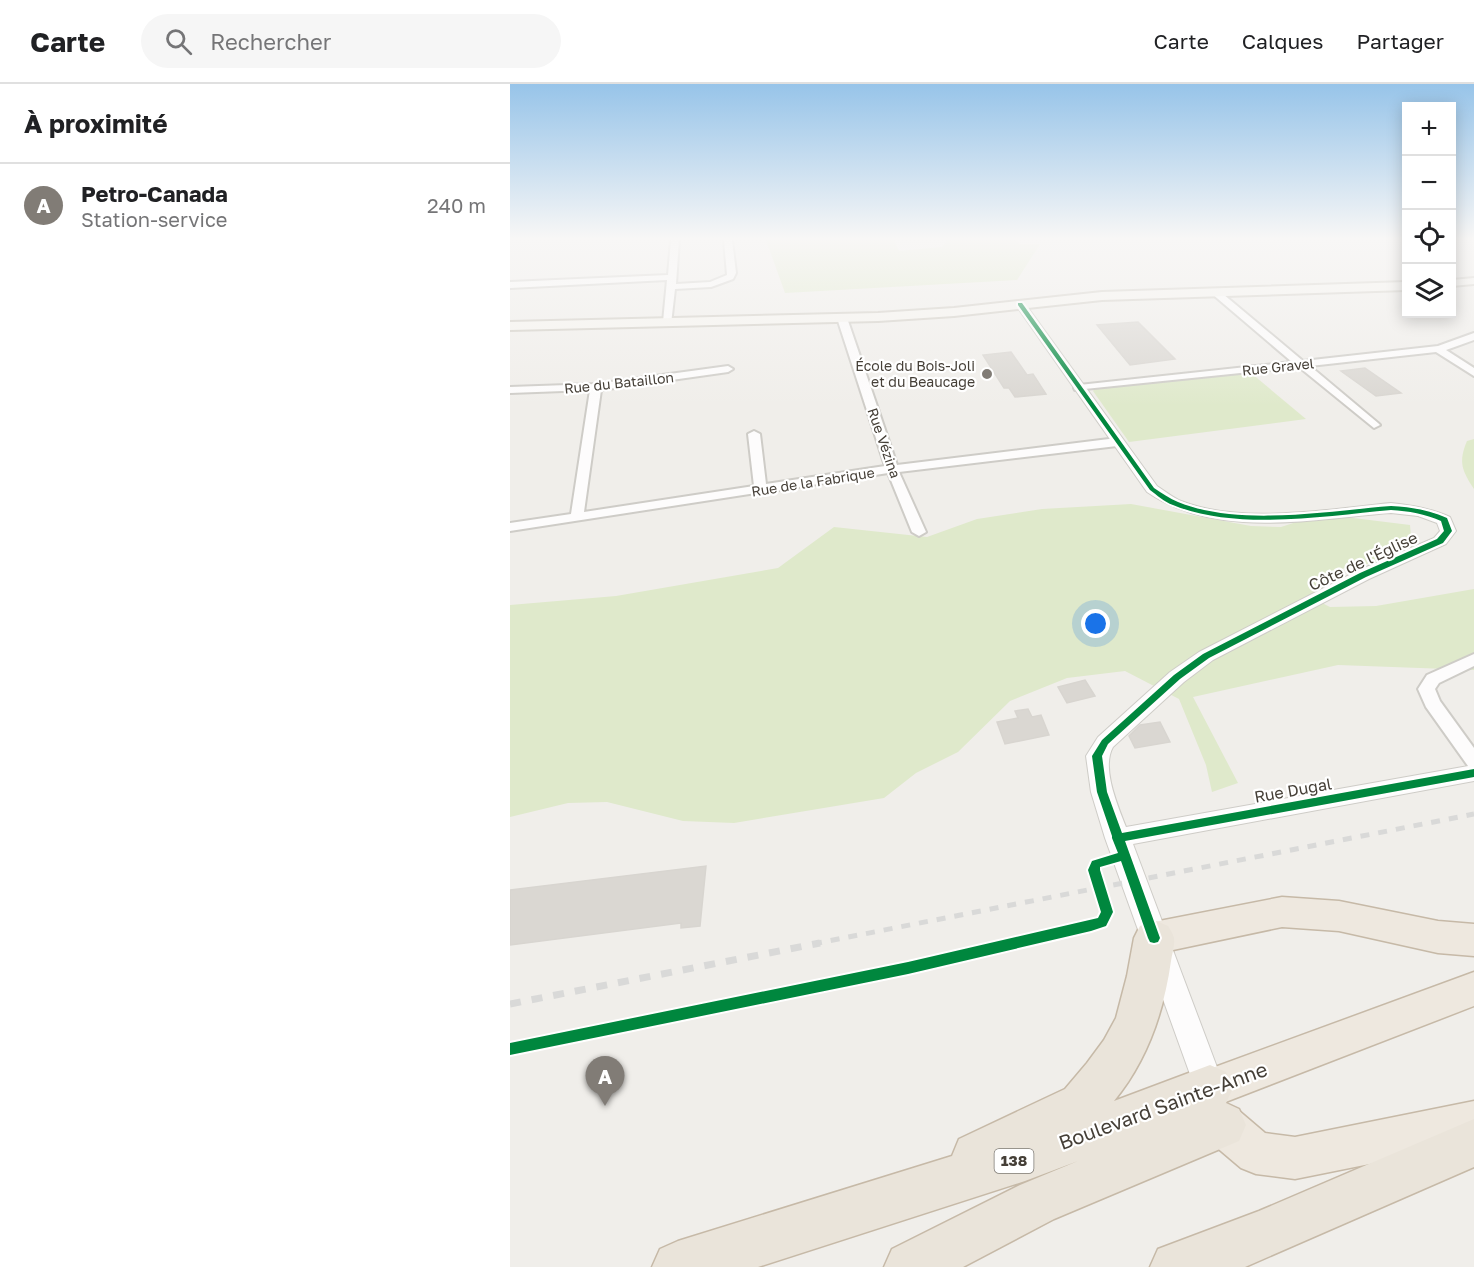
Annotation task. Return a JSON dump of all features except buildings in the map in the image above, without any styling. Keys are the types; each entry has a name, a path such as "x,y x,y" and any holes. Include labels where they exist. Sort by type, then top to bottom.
{"highway":[{"path":"815,1224 999,1146 1081,1105 1120,1055 1136,1023 1154,938 1282,912 1339,916 1438,937 1474,940"},
{"name":"Boulevard Sainte-Anne","path":"678,1267 1025,1157 1216,1107 1474,989"},
{"path":"910,1267 1216,1107 1256,1153 1295,1158 1474,1122"},
{"path":"1176,1267 1263,1235 1474,1143"}],"main road":[{"path":"510,326 920,315 1120,295"}],"street":[{"path":"668,322 671,295"},
{"path":"1220,295 1374,425"},
{"name":"Côte de l'Église","path":"1020,304 1117,442 1163,500 1190,510 1249,518 1391,508 1412,510 1432,514 1444,520 1448,531 1440,541 1363,575 1206,656 1177,677 1105,742 1097,756 1097,771 1118,837 1216,1107"},
{"name":"Rue Vézina","path":"842,318 892,469 919,532"},
{"name":"Rue Gravel","path":"1079,388 1438,349 1452,346 1474,336"},
{"path":"1438,349 1474,373"},
{"name":"Rue du Bataillon","path":"510,390 596,387 728,369"},
{"path":"577,517 596,387"},
{"path":"754,434 761,491"},
{"name":"Rue de la Fabrique","path":"510,527 761,491 892,469 1117,442"},
{"path":"1474,659 1433,678 1426,689 1432,704 1474,761"},
{"name":"Rue Dugal","path":"1118,837 1474,773"}],"green space":[{"path":"1251,373 1306,419 1129,442 1093,391 1096,387"},
{"path":"1474,439 1474,489 1464,471 1462,461 1467,441"},
{"path":"1131,504 1251,526 1281,527 1321,514 1410,525 1412,547 1403,558 1344,568 1327,585 1324,604 1330,607 1376,606 1474,589 1474,670 1338,665 1193,697 1238,783 1212,792 1206,765 1179,699 1125,671 1067,678 1010,701 958,752 916,773 884,798 734,823 683,821 607,802 568,803 510,817 510,605 616,596 778,568 834,527 927,537 977,519 1042,509"}],"railway":[{"path":"813,944 1474,814"},
{"path":"510,1004 820,943"}],"cycle path":[{"path":"1020,304 1152,489 1173,503 1200,512 1266,517 1391,508 1405,509 1444,520 1448,531 1440,541 1363,575 1206,656 1177,677 1105,742 1097,756 1102,792 1154,938"},
{"path":"1117,838 1474,773"},
{"path":"510,1049 908,968 1091,926 1102,922 1107,912 1094,870 1096,864 1124,856"}],"place":[{"name":"École du Bois-Joli et du Beaucage","path":"987,374"},
{"name":"Petro-Canada","path":"605,1106"}]}
